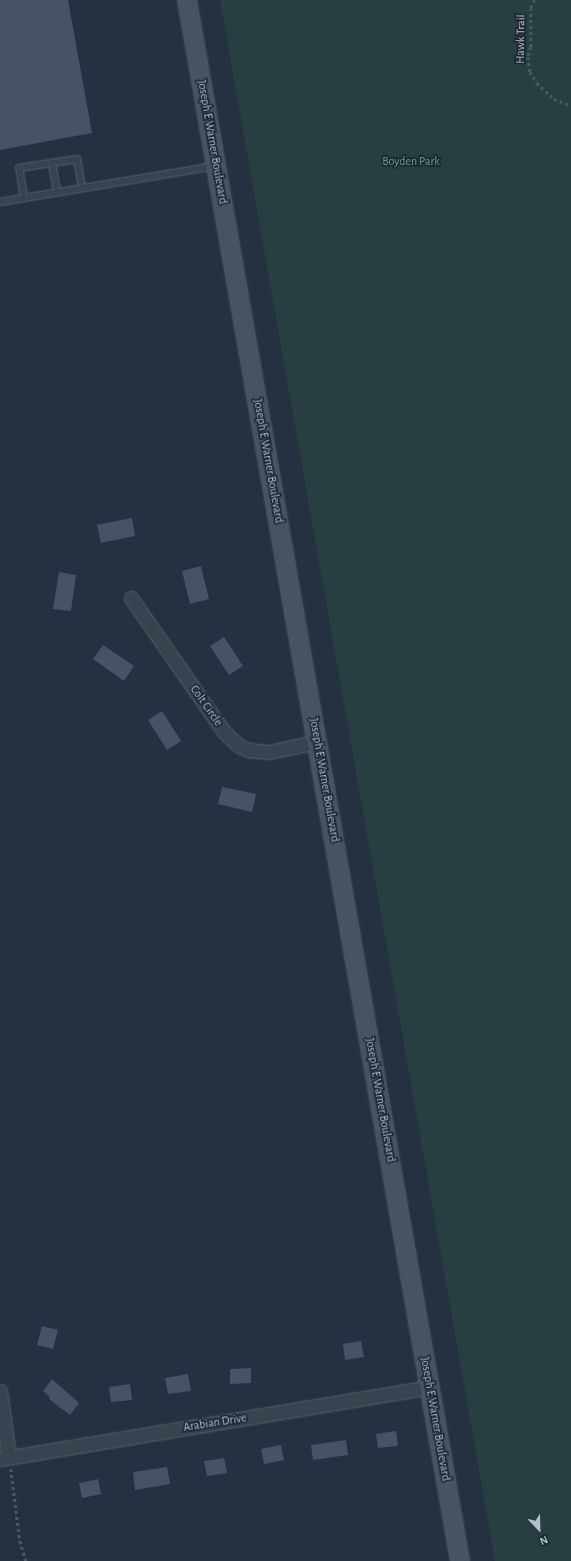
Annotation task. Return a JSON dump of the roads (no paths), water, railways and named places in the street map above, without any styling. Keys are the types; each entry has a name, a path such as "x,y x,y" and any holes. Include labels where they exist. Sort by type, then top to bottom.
{"main road":[{"name":"Joseph E Warner Boulevard","path":"187,0 460,1561"}],"street":[{"name":"Colt Circle","path":"131,598 224,732 239,746 249,750 269,752 317,742"},
{"name":"Arabian Drive","path":"5,1458 430,1387"},
{"path":"0,1391 5,1458"}],"lane":[{"path":"24,198 19,168 77,158 82,188"},
{"path":"52,163 57,192"},
{"path":"0,202 216,166"}],"park label":[{"name":"Boyden Park","path":"411,162"}]}
